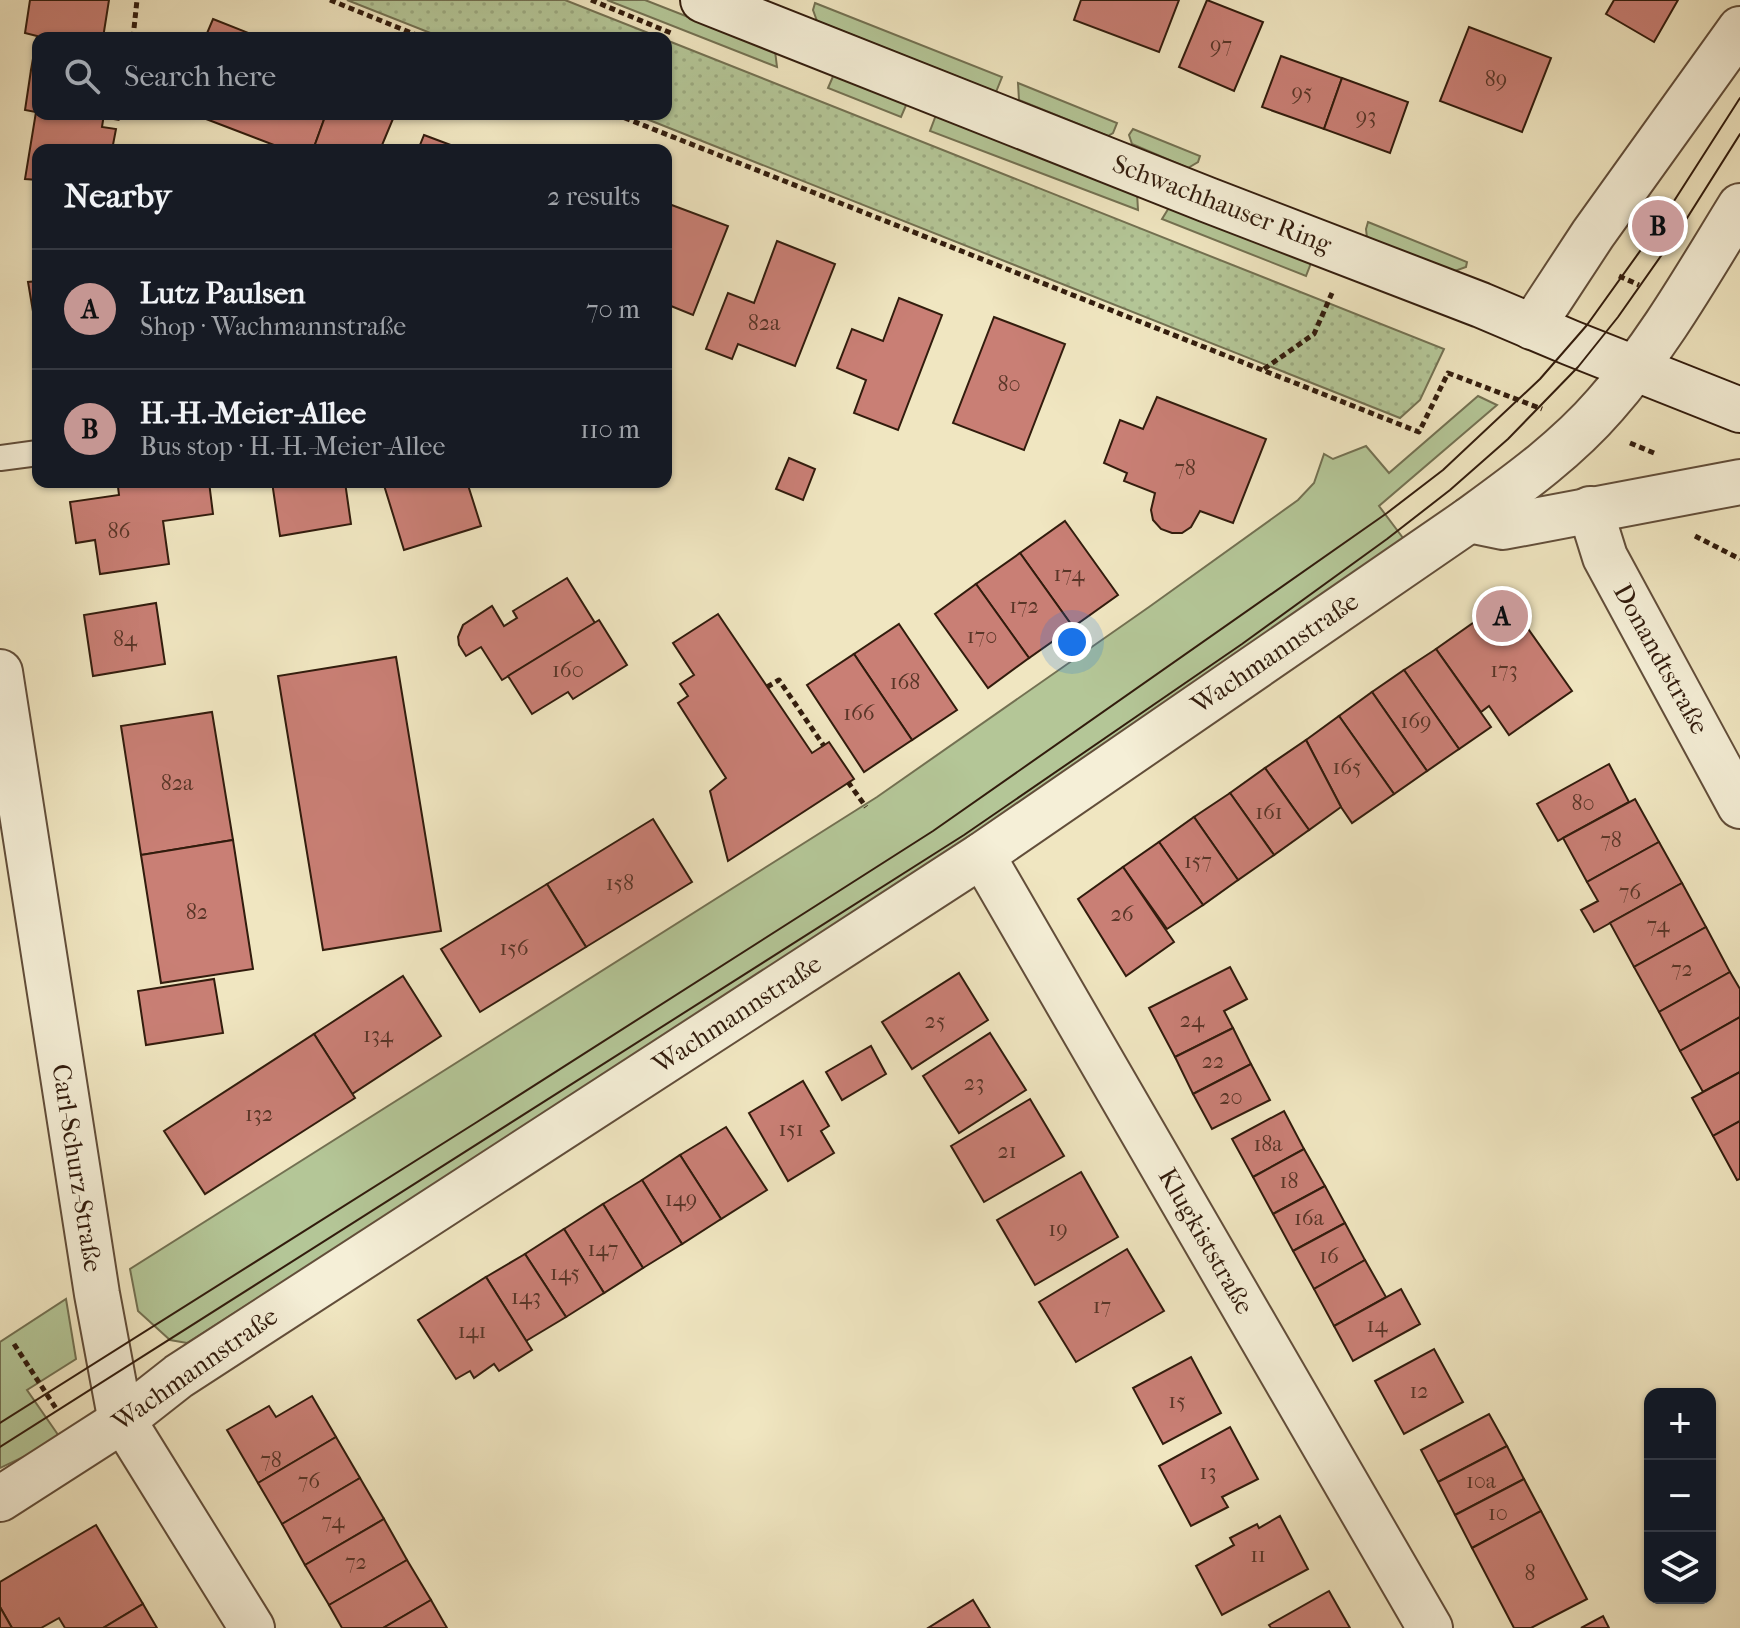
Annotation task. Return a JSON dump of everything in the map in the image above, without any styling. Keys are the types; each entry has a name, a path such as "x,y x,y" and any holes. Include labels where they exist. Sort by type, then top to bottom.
{"street":[{"name":"Schwachhauser Ring","path":"703,0 1481,305 1740,410"},
{"path":"1532,327 1740,29"},
{"name":"Wachmannstraße","path":"0,1499 123,1420 179,1376 982,855 1469,520 1542,466 1586,426 1636,368 1740,206"},
{"path":"1469,520 1503,527 1740,482"},
{"name":"Donandtstraße","path":"1590,509 1605,557 1740,806"},
{"name":"Carl-Schurz-Straße","path":"0,672 6,740 118,1406 123,1420 252,1628"},
{"name":"Klugkiststraße","path":"982,855 1430,1628"}],"lane":[{"path":"0,458 32,454"}],"path":[{"path":"134,32 137,0"},
{"path":"330,0 409,32"},
{"path":"630,120 1419,432 1448,373"},
{"path":"1579,257 1678,305"},
{"path":"1263,370 1314,334 1334,287"},
{"path":"767,687 779,680 824,746"},
{"path":"848,782 866,807"}],"green space":[{"path":"347,0 565,0 646,32 428,32"},
{"path":"607,0 645,0 775,51 777,67"},
{"path":"815,3 1002,77 996,92 817,21 813,10"},
{"path":"672,42 1444,349 1420,400 1400,418 649,120 672,120"},
{"path":"834,74 907,103 901,117 828,88"},
{"path":"1018,83 1117,123 1113,133 1108,136 1019,100"},
{"path":"936,115 1137,193 1138,210 930,131"},
{"path":"1133,129 1200,156 1198,162 1188,168 1132,144 1129,135"},
{"path":"1170,206 1311,263 1306,276 1162,219"},
{"path":"1368,222 1467,262 1466,267 1452,272 1367,238"},
{"path":"1478,396 1497,405 1379,506 1406,542 1070,777 187,1343 170,1340 138,1311 130,1269 877,797 1298,500 1314,483 1324,454 1333,459 1366,446 1389,473"},
{"path":"66,1299 76,1359 27,1390 61,1439 0,1468 0,1342"}],"building":[{"path":"30,0 109,0 104,32 25,33"},
{"path":"1081,0 1179,0 1159,52 1074,20"},
{"path":"1207,0 1263,22 1234,91 1179,67"},
{"path":"1614,0 1678,0 1654,42 1606,14"},
{"path":"213,19 246,32 208,32"},
{"path":"1469,27 1551,58 1522,132 1440,101"},
{"path":"1281,56 1342,78 1324,129 1262,107"},
{"path":"31,70 32,70 32,111 25,110"},
{"path":"1342,78 1408,102 1390,153 1324,129"},
{"path":"35,120 103,120 102,127 116,129 113,144 32,144 32,180 25,179"},
{"path":"209,120 324,120 315,144 271,144"},
{"path":"324,120 392,120 382,144 315,144"},
{"path":"424,135 448,144 420,144"},
{"path":"672,205 728,226 693,315 672,306"},
{"path":"777,241 835,264 795,366 738,344 732,359 706,349 728,293 754,303"},
{"path":"28,282 32,282 32,306"},
{"path":"899,298 942,315 898,430 854,413 866,380 837,368 852,329 883,341"},
{"path":"994,317 1065,344 1024,450 953,423"},
{"path":"1157,397 1266,439 1233,523 1200,511 1191,527 1182,533 1161,529 1153,520 1151,510 1155,493 1124,481 1127,473 1104,463 1120,420 1143,429"},
{"path":"789,458 815,469 803,500 776,489"},
{"path":"118,488 210,488 213,514 163,521 169,564 100,574 95,540 76,543 70,502 119,495"},
{"path":"273,488 346,488 351,524 280,536"},
{"path":"385,488 469,488 481,526 404,550"},
{"path":"1065,521 1118,595 1073,627 1020,553"},
{"path":"1020,553 1073,627 1029,658 976,584"},
{"path":"567,578 595,623 502,680 481,647 466,656 458,637 463,625 492,606 504,626 517,618 513,611"},
{"path":"976,584 1029,658 988,688 935,614"},
{"path":"1507,599 1572,691 1509,735 1489,706 1481,712 1436,649"},
{"path":"156,603 165,664 93,676 84,615"},
{"path":"718,614 812,753 829,742 854,779 728,861 710,791 726,778 678,703 688,696 680,684 694,675 673,643"},
{"path":"599,620 627,665 573,699 568,692 532,714 508,676"},
{"path":"899,624 957,710 912,740 854,654"},
{"path":"1436,649 1491,727 1459,749 1404,670"},
{"path":"854,654 912,740 864,772 807,685"},
{"path":"396,657 441,931 323,950 278,676"},
{"path":"1404,670 1459,749 1427,771 1372,692"},
{"path":"1372,692 1427,771 1394,794 1339,716"},
{"path":"212,712 233,840 141,855 121,726"},
{"path":"1339,716 1394,794 1352,823 1306,740"},
{"path":"1306,740 1341,807 1309,830 1265,768"},
{"path":"1609,764 1629,802 1558,841 1537,804"},
{"path":"1265,768 1309,830 1274,855 1230,793"},
{"path":"1230,793 1274,855 1238,880 1194,817"},
{"path":"1635,799 1659,842 1587,882 1563,838"},
{"path":"1194,817 1238,880 1203,905 1159,842"},
{"path":"653,819 692,882 586,947 547,884"},
{"path":"233,840 253,969 161,983 141,855"},
{"path":"1159,842 1203,905 1167,929 1123,867"},
{"path":"1659,842 1682,883 1594,932 1581,910 1598,901 1587,882"},
{"path":"1123,867 1174,942 1126,976 1078,899"},
{"path":"1682,883 1706,927 1634,967 1610,923"},
{"path":"547,884 586,947 480,1012 441,949"},
{"path":"1706,927 1730,972 1659,1012 1634,967"},
{"path":"1230,967 1247,999 1224,1011 1233,1028 1175,1057 1149,1008"},
{"path":"1730,972 1740,989 1740,1017 1680,1051 1659,1012"},
{"path":"959,973 988,1020 912,1069 882,1022"},
{"path":"403,976 441,1036 352,1094 314,1034"},
{"path":"214,979 223,1033 146,1045 138,991"},
{"path":"1740,1017 1740,1072 1703,1092 1680,1051"},
{"path":"1233,1028 1251,1064 1193,1094 1175,1057"},
{"path":"990,1033 1026,1090 959,1133 923,1076"},
{"path":"314,1034 355,1098 205,1194 164,1131"},
{"path":"871,1046 886,1074 842,1100 826,1072"},
{"path":"1251,1064 1270,1100 1212,1129 1193,1094"},
{"path":"1740,1072 1740,1121 1713,1136 1692,1098"},
{"path":"803,1081 829,1126 821,1131 834,1153 788,1181 749,1113"},
{"path":"1030,1099 1064,1156 984,1202 951,1146"},
{"path":"1284,1111 1304,1149 1253,1177 1232,1139"},
{"path":"1740,1121 1740,1179 1737,1180 1713,1136"},
{"path":"726,1127 767,1190 721,1219 680,1155"},
{"path":"1304,1149 1325,1186 1273,1214 1253,1177"},
{"path":"680,1155 721,1219 682,1244 642,1180"},
{"path":"1081,1172 1118,1237 1035,1285 997,1220"},
{"path":"642,1180 682,1244 643,1268 603,1204"},
{"path":"1325,1186 1345,1223 1293,1251 1273,1214"},
{"path":"603,1204 643,1268 604,1293 564,1229"},
{"path":"1345,1223 1365,1260 1314,1289 1293,1251"},
{"path":"564,1229 604,1293 566,1317 525,1254"},
{"path":"1127,1249 1164,1311 1076,1362 1039,1302"},
{"path":"525,1254 566,1317 526,1341 486,1277"},
{"path":"1365,1260 1386,1297 1334,1326 1314,1289"},
{"path":"486,1277 532,1350 499,1371 494,1364 474,1378 470,1371 456,1379 418,1320"},
{"path":"1401,1289 1420,1324 1353,1361 1334,1326"},
{"path":"1434,1349 1463,1402 1404,1434 1375,1381"},
{"path":"1191,1357 1221,1413 1163,1444 1133,1388"},
{"path":"312,1396 336,1437 258,1483 227,1430 269,1406 276,1417"},
{"path":"1489,1414 1507,1446 1438,1482 1421,1450"},
{"path":"1230,1427 1258,1479 1222,1497 1228,1507 1191,1526 1159,1466"},
{"path":"336,1437 360,1478 282,1524 258,1483"},
{"path":"1507,1446 1524,1479 1455,1515 1438,1482"},
{"path":"360,1478 384,1519 305,1565 282,1524"},
{"path":"1524,1479 1541,1511 1472,1548 1455,1515"},
{"path":"1541,1511 1587,1599 1531,1628 1514,1628 1472,1548"},
{"path":"1280,1516 1308,1569 1222,1615 1196,1566 1234,1545 1230,1538 1257,1524 1259,1528"},
{"path":"384,1519 407,1560 329,1605 305,1565"},
{"path":"96,1525 143,1604 103,1628 65,1628 59,1618 41,1628 12,1628 0,1607 0,1582"},
{"path":"407,1560 431,1600 383,1628 342,1628 329,1605"},
{"path":"1329,1591 1350,1628 1271,1628 1269,1625"},
{"path":"431,1600 447,1628 383,1628"},
{"path":"973,1600 990,1628 928,1628"},
{"path":"143,1604 157,1628 103,1628"},
{"path":"0,1607 12,1628 0,1628"},
{"path":"1603,1616 1609,1628 1581,1628"}],"tram line":[{"path":"0,1423 933,831 1387,513 1443,470 1540,379 1587,325 1658,226 1740,98"},
{"path":"0,1447 964,835 1242,644 1387,539 1508,439 1578,367 1618,317 1682,226 1740,134"}],"place":[{"name":"H.-H.-Meier-Allee","path":"1658,226"},
{"name":"Lutz Paulsen","path":"1502,616"}]}
